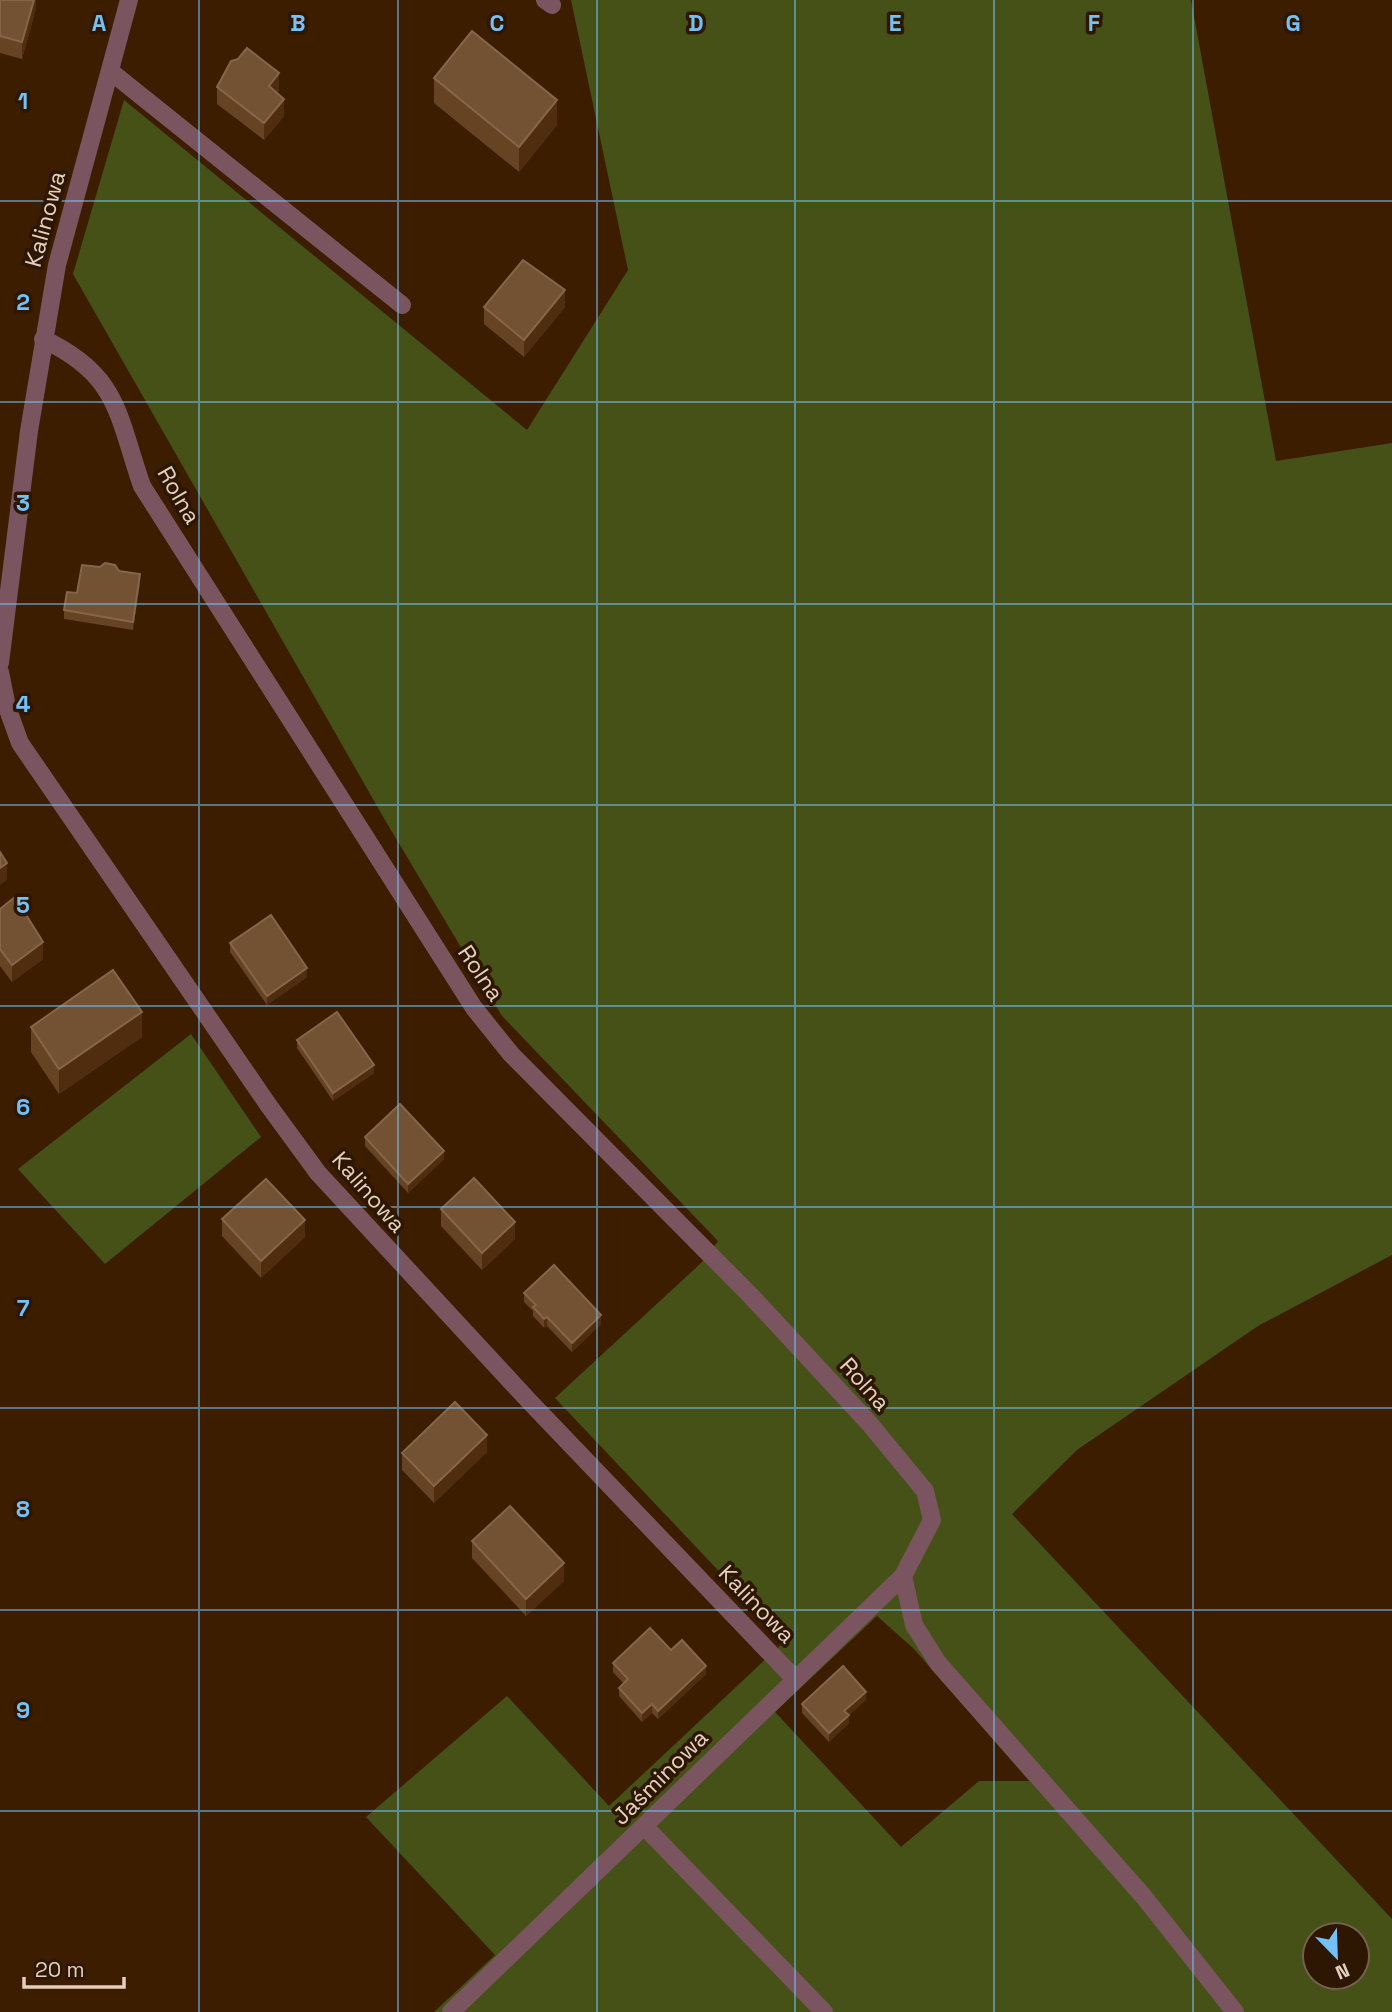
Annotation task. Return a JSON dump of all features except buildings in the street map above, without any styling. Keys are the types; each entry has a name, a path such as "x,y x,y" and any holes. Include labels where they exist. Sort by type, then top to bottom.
{"street":[{"name":"Kalinowa","path":"0,663 43,339 57,265 130,0"},
{"path":"110,71 402,305"},
{"name":"Rolna","path":"43,339 75,355 101,379 119,413 142,486 474,1008 510,1054 751,1296 869,1423 925,1491 932,1520 903,1576"},
{"name":"Kalinowa","path":"0,672 7,707 20,743 269,1106 318,1173 529,1401 794,1678"},
{"path":"903,1576 914,1625 938,1663 1144,1897 1235,2012"},
{"name":"Jaśminowa","path":"451,2012 645,1827 794,1678 903,1576"},
{"path":"645,1827 824,2012"}],"green space":[{"path":"571,0 1191,0 1276,461 1392,443 1392,1255 1258,1326 1077,1450 1012,1514 1392,1919 1392,2012 434,2012 495,1955 366,1817 507,1696 609,1806 785,1641 555,1398 701,1263 718,1241 502,1016 385,820 73,274 124,100 527,430 628,270","holes":["877,1616 914,1649 1029,1781 979,1781 901,1847 775,1712"]},
{"path":"191,1034 261,1137 105,1264 18,1169"}]}
